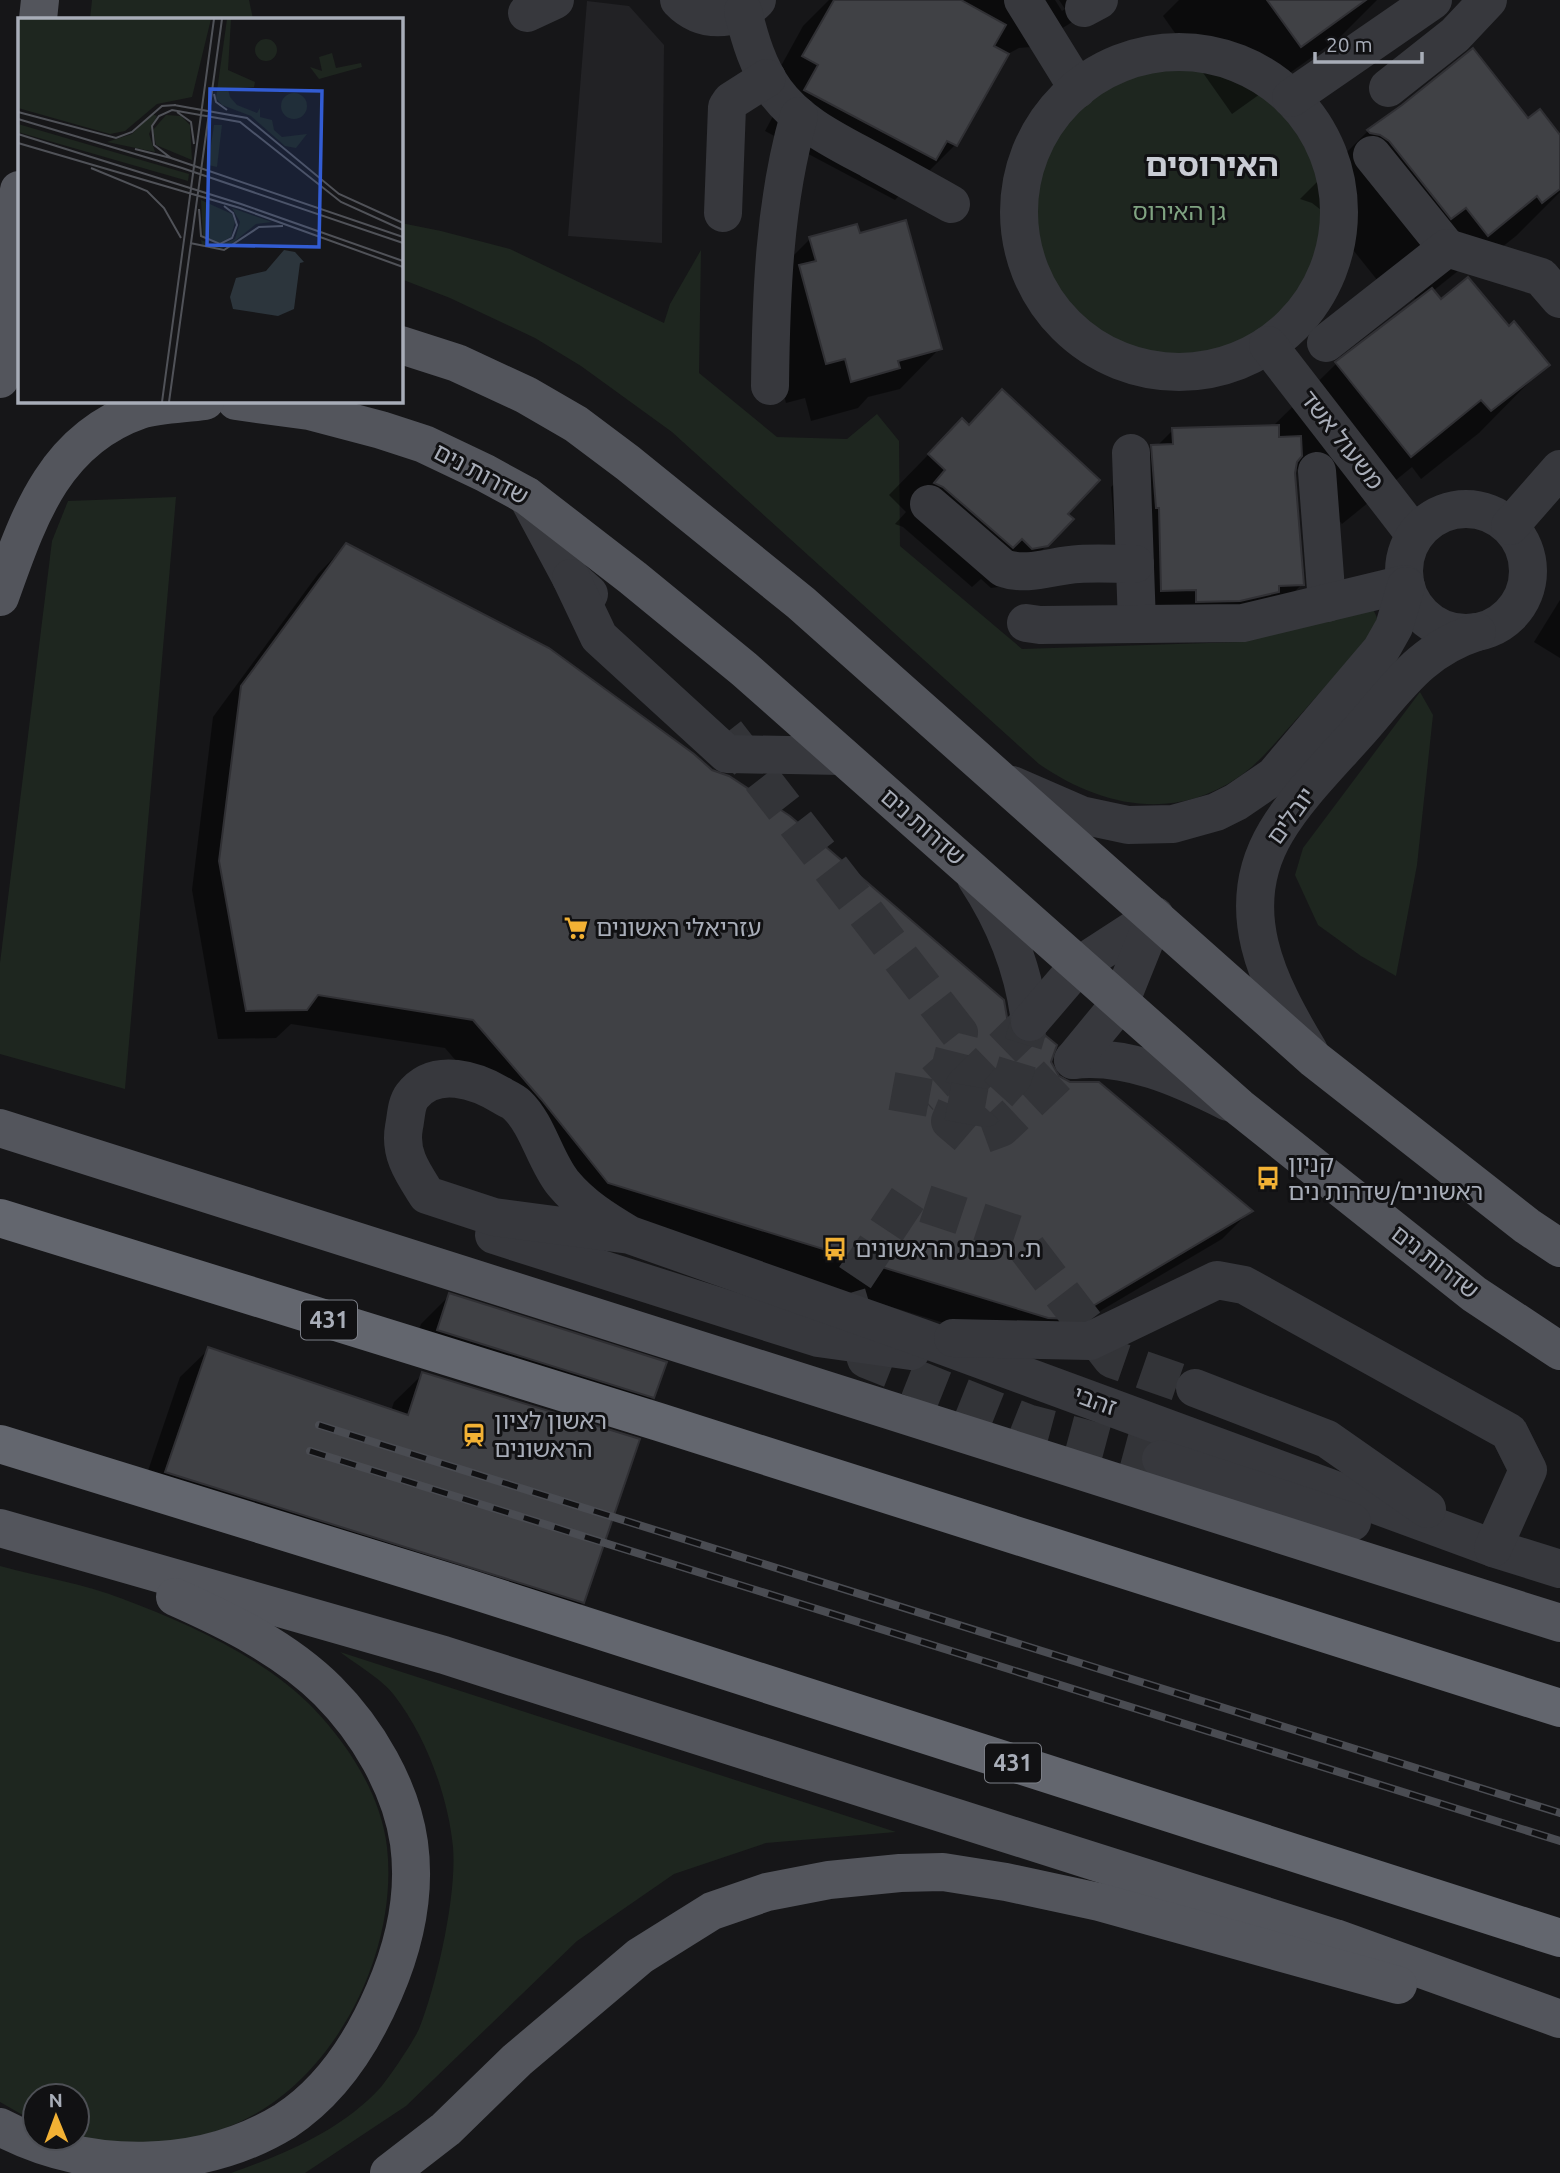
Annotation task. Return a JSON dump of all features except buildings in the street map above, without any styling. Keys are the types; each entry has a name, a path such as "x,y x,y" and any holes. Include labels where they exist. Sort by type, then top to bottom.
{"highway":[{"name":"431","path":"0,1219 659,1422 1560,1708"},
{"name":"431","path":"0,1444 467,1588 1560,1938"}],"main road":[{"path":"38,18 40,0"},
{"path":"63,0 63,18"},
{"path":"5,371 18,200"},
{"path":"402,345 457,363 526,395 576,424 688,511 801,603 1314,1059 1527,1226 1560,1248"},
{"path":"0,597 21,538 49,480 80,446 110,424 142,410 198,402"},
{"name":"שדרות נים","path":"243,402 309,411 392,433 424,444 485,472 527,496 744,669 1239,1107 1474,1294 1560,1351"},
{"path":"0,1128 1560,1623"},
{"path":"0,1530 444,1655 1335,1938 1560,2019"},
{"path":"0,1530 129,1577 195,1606 253,1635 289,1659 327,1690 355,1722 387,1774 400,1805 409,1843 410,1892 396,1966 371,2023 342,2067 287,2120 237,2147 186,2162 127,2166 74,2158 23,2141 0,2127"},
{"path":"389,2173 446,2129 517,2060 640,1956 712,1912 768,1892 829,1880 943,1872 1006,1882 1099,1902 1560,2031"}],"street":[{"path":"679,0 695,12 710,17 728,17 750,6 755,52 767,78 786,104 833,139 951,204"},
{"path":"1023,0 1078,89"},
{"path":"1291,98 1433,0"},
{"path":"1388,88 1455,35 1488,0"},
{"path":"1203,54 1227,60 1272,82 1307,116 1320,136 1337,184 1338,236 1323,283 1310,304 1294,323 1268,345 1232,363 1208,369 1182,372 1156,370 1131,365 1108,356 1068,327 1052,309 1038,288 1021,241 1021,189 1035,141 1048,120 1078,89 1103,72 1150,55 1203,54"},
{"path":"723,214 727,107 731,101 767,78"},
{"path":"770,386 772,290 789,150 799,116"},
{"path":"1372,155 1447,248 1553,279"},
{"path":"1326,344 1447,248"},
{"name":"משעול אשד","path":"1268,345 1415,535"},
{"path":"1131,453 1137,624"},
{"path":"1510,526 1560,469"},
{"path":"1317,471 1327,603"},
{"path":"527,496 599,637 727,754 842,756"},
{"path":"929,504 1008,570 1020,572 1077,564 1135,564"},
{"path":"1465,508 1485,511 1510,526 1525,550 1529,570 1526,590 1511,614 1496,626 1477,632 1457,632 1438,627 1416,609 1406,585 1404,572 1406,552 1415,535 1437,516 1465,508"},
{"path":"571,578 711,715"},
{"path":"1026,623 1243,623 1406,585"},
{"name":"יובלים","path":"1001,780 1081,815 1128,825 1173,824 1195,819 1236,802 1273,776 1381,650 1394,627 1406,585"},
{"name":"יובלים","path":"1314,1059 1280,999 1258,937 1255,894 1265,852 1292,809 1413,669 1439,648 1477,632"},
{"path":"967,865 1003,924 1027,994 1030,1022 1078,966 1155,916"},
{"path":"1155,916 1120,1003 1073,1059 1093,1057 1130,1063 1175,1078 1239,1107"},
{"path":"630,1235 586,1208 561,1180 517,1105 489,1088 465,1079 444,1079 424,1084 410,1098 402,1136 405,1159 427,1195 481,1231 818,1338 991,1363"},
{"path":"427,1195 494,1217 630,1235"},
{"name":"זהבי","path":"630,1235 991,1363 1488,1546 1555,1561"},
{"path":"922,1338 1090,1341 1217,1280 1244,1285 1509,1432 1528,1470 1488,1546 1327,1439 1195,1388"},
{"path":"1161,1459 1429,1547 1504,1562 1555,1561"}],"shaded area":[{"path":"587,1 629,6 664,45 662,243 568,236"}],"green space":[{"path":"92,0 249,0 253,18 90,18"},
{"name":"גן האירוס","path":"1179,35 1213,39 1247,49 1277,65 1304,87 1326,114 1342,144 1352,178 1356,212 1352,246 1342,280 1326,310 1304,337 1277,359 1247,375 1213,385 1179,389 1145,385 1111,375 1081,359 1054,337 1032,310 1016,280 1006,246 1002,212 1006,178 1016,144 1032,114 1054,87 1081,65 1111,49 1145,39"},
{"path":"402,223 510,249 664,323 670,304 701,250 699,373 777,437 847,439 877,414 899,441 900,546 1022,649 1239,642 1371,604 1377,618 1376,630 1260,759 1237,778 1212,792 1162,804 1136,803 1087,790 1039,764 672,432 581,366 535,338 450,298 402,279"},
{"path":"176,497 125,1089 0,1054 0,963 52,541 68,501"},
{"path":"1420,692 1433,715 1417,865 1396,976 1361,956 1318,925 1295,875 1303,848"},
{"path":"0,1566 108,1594 173,1619 225,1644 295,1691 327,1723 351,1755 370,1790 384,1828 388,1888 382,1931 369,1973 351,2012 327,2049 298,2082 265,2108 228,2127 204,2135 167,2142 129,2144 91,2139 91,2082 21,2082 21,2114 0,2102"},
{"path":"340,1652 896,1832 766,1843 674,1874 577,1941 406,2106 305,2173 231,2173 312,2139 349,2116 381,2087 419,2029 444,1939 452,1889 453,1847 446,1808 434,1767 406,1711 394,1695"}],"tunnel":[{"path":"726,733 959,1033 950,1069 920,1096"},
{"path":"1030,1022 965,1085 950,1121 971,1139 1001,1128 1073,1060"},
{"path":"892,1091 985,1108 1013,1077 1028,1028"},
{"path":"1161,1459 1027,1423 866,1359 846,1291 908,1198 1016,1234 1112,1359 1195,1388"}],"railway":[{"path":"319,1425 1560,1813"},
{"path":"310,1451 1560,1841"}],"place":[{"name":"עזריאלי ראשונים","path":"576,928"},
{"name":"קניון ראשונים/שדרות נים","path":"1268,1178"},
{"name":"ת. רכבת הראשונים","path":"835,1249"},
{"name":"ראשון לציון הראשונים","path":"474,1435"}],"district":[{"name":"האירוסים","path":"1212,165"}]}
